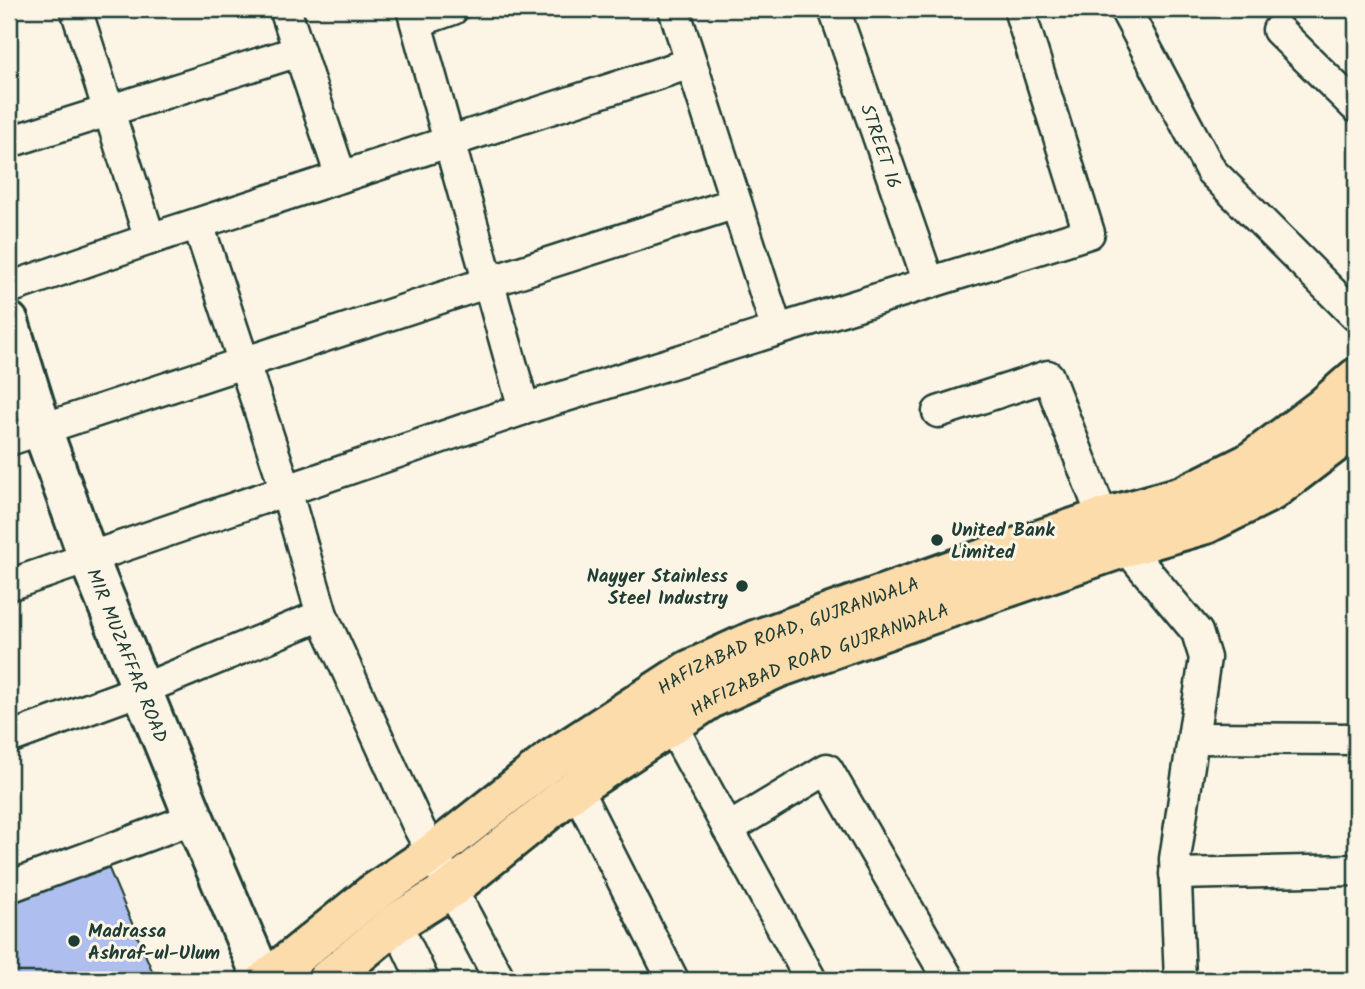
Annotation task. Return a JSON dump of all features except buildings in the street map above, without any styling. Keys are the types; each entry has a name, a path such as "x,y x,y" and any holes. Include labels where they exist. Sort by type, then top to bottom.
{"main road":[{"name":"HAFIZABAD ROAD, GUJRANWALA","path":"264,980 372,894 433,853 552,760 689,670 755,640 1102,518 1182,496 1249,463 1322,408 1356,378"},
{"name":"HAFIZABAD ROAD GUJRANWALA","path":"327,980 396,923 452,888 576,788 712,698 778,668 1126,547 1206,524 1272,491 1356,427"}],"street":[{"path":"76,9 150,239"},
{"path":"285,9 341,177"},
{"path":"453,9 414,15 524,409"},
{"path":"674,9 777,330"},
{"name":"STREET 16","path":"834,9 929,283"},
{"path":"9,585 524,409 1089,233 1019,9"},
{"path":"1125,9 1211,171 1356,316"},
{"path":"1278,30 1356,107"},
{"path":"9,142 299,51"},
{"path":"9,288 198,223 691,63"},
{"path":"25,434 736,203"},
{"path":"198,223 286,490 322,615 388,764 500,980"},
{"name":"MIR MUZAFFAR ROAD","path":"9,322 25,434 88,557 194,818 264,980"},
{"path":"938,412 1048,376 1102,518"},
{"path":"1126,547 1197,632 1205,658 1175,859 1180,980"},
{"path":"9,738 143,689 322,615"},
{"path":"672,726 811,980"},
{"path":"1194,738 1356,739"},
{"path":"728,829 827,769 949,980"},
{"path":"576,788 673,980"},
{"path":"9,887 194,818"},
{"path":"1175,874 1356,870"},
{"path":"396,923 422,980"}],"place":[{"name":"United Bank Limited","path":"937,540"},
{"name":"Nayyer Stainless Steel Industry","path":"742,586"},
{"name":"Madrassa Ashraf-ul-Ulum","path":"74,941"}]}
